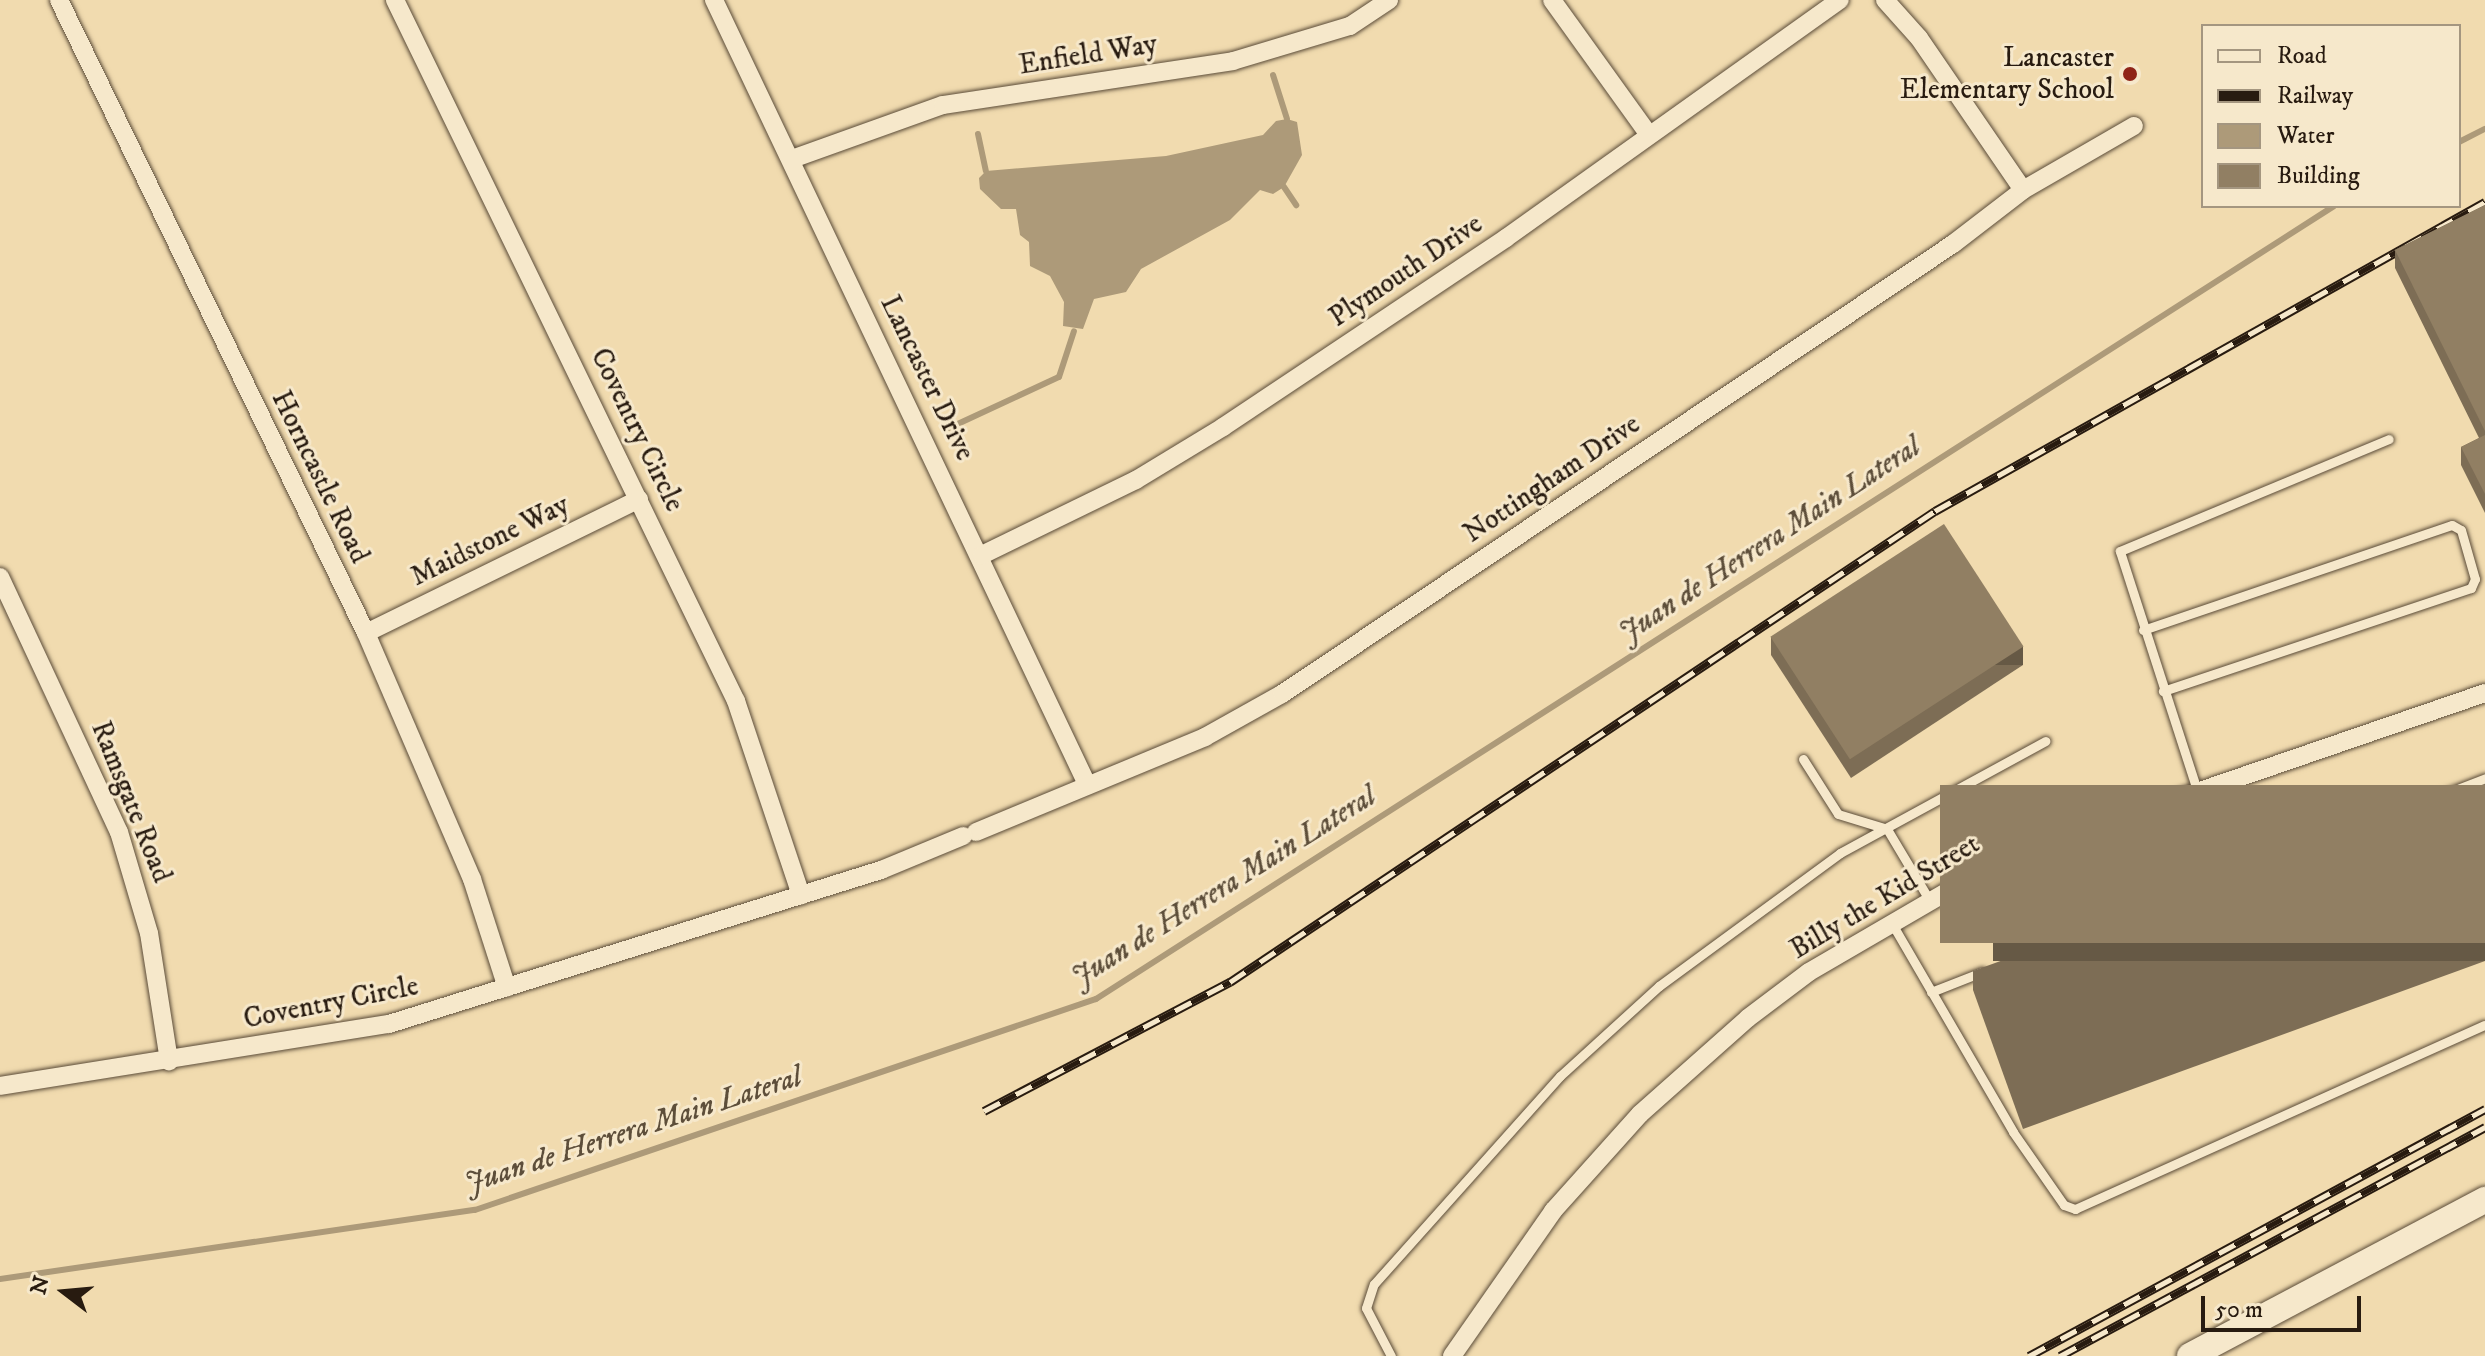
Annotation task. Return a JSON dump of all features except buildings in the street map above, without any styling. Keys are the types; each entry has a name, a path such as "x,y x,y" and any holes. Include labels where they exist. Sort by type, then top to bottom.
{"street":[{"name":"Horncastle Road","path":"59,0 366,633 472,879 507,988"},
{"name":"Coventry Circle","path":"395,0 736,701 801,895"},
{"name":"Lancaster Drive","path":"714,0 982,555 1086,782"},
{"name":"Enfield Way","path":"792,159 943,105 1233,61 1350,26 1389,0"},
{"path":"1552,0 1649,135"},
{"name":"Plymouth Drive","path":"982,555 1136,480 1223,427 1840,0"},
{"path":"1885,0 1919,38 2023,190"},
{"name":"Nottingham Drive","path":"881,870 1086,782 1205,737 1282,694 1953,244 2023,190 2134,126"},
{"name":"Maidstone Way","path":"366,633 639,499"},
{"name":"Ramsgate Road","path":"0,577 119,832 149,933 169,1061"},
{"name":"Billy the Kid Street","path":"1452,1356 1553,1211 1640,1114 1748,1018 1891,922 2005,858 2485,693"},
{"name":"Coventry Circle","path":"0,1086 375,1027 881,870"},
{"path":"2190,1356 2485,1200"}],"lane":[{"path":"2197,790 2120,557 2123,547 2389,439"},
{"path":"2143,630 2452,525 2461,530 2475,579 2471,588 2163,691"},
{"path":"1391,1356 1366,1308 1374,1284 1560,1076 1659,986 1840,853 2045,741"},
{"path":"1803,759 1838,814 1887,829 1930,901"},
{"path":"2150,908 2485,778"},
{"path":"1891,922 2013,1132 2064,1205 2075,1209 2485,1025"},
{"path":"1931,992 1989,970"}],"water":[{"path":"1287,119 1297,122 1302,155 1284,187 1273,194 1260,190 1230,220 1141,269 1126,292 1094,299 1083,329 1063,326 1064,302 1050,276 1030,266 1029,242 1020,235 1016,209 1001,209 980,189 979,178 986,171 1166,156 1263,135 1276,121"}],"waterway":[{"path":"1273,75 1287,119"},
{"name":"Juan de Herrera Main Lateral","path":"2461,141 2485,129"},
{"path":"978,134 986,171"},
{"path":"1284,187 1296,205"},
{"name":"Juan de Herrera Main Lateral","path":"0,1279 475,1210 1096,999 2331,208"},
{"path":"949,428 1059,377 1074,331"}],"railway":[{"path":"984,1111 1230,982 1935,511 2485,202"},
{"path":"2029,1356 2485,1109"},
{"path":"2060,1356 2485,1127"}],"place":[{"name":"Lancaster Elementary School","path":"2130,74"}]}
